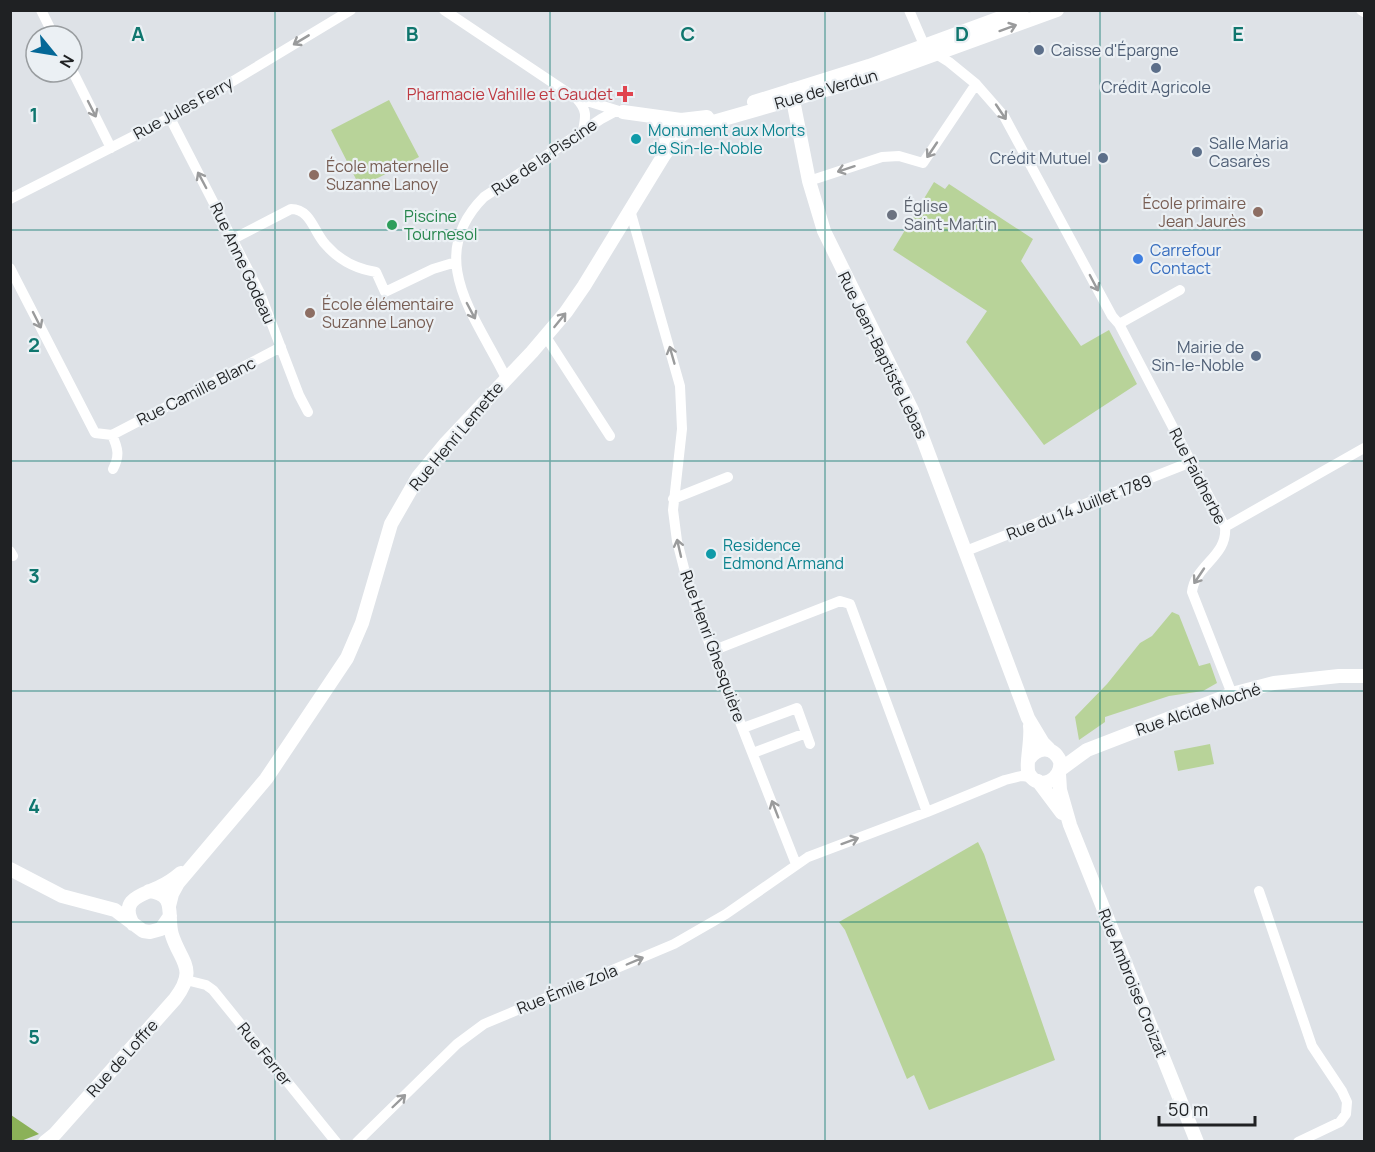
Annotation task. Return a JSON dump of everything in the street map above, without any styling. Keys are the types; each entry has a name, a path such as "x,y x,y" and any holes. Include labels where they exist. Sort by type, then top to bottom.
{"street":[{"path":"41,10 48,24"},
{"name":"Rue Jules Ferry","path":"10,199 170,118 351,10"},
{"path":"909,10 931,50"},
{"name":"Rue de Verdun","path":"931,50 1022,10"},
{"name":"Rue de Verdun","path":"630,210 676,139 692,128 738,114 869,66 931,50 1057,10"},
{"path":"452,12 574,97 586,112 583,130"},
{"name":"Rue Faidherbe","path":"931,50 976,84 1004,116 1112,316 1119,324 1225,527 1226,535 1221,549 1197,577 1192,592 1232,694"},
{"path":"79,84 111,148"},
{"path":"809,181 882,157 903,156 923,163 976,84"},
{"name":"Rue de Verdun","path":"652,116 692,120 792,95"},
{"name":"Rue Jean-Baptiste Lebas","path":"792,95 809,181 830,244 912,411 1028,718 1039,738 1050,750"},
{"path":"574,97 623,112 652,116 659,121 666,136 667,144 664,155"},
{"name":"Rue de la Piscine","path":"506,378 463,295 458,279 456,262 462,228 478,203 583,130 608,115 623,112"},
{"name":"Rue Anne Godeau","path":"170,118 266,307 299,395 308,412"},
{"path":"233,239 291,209 301,210 325,244 337,256 358,268 376,272 385,292 434,269 456,262"},
{"name":"Rue Henri Lemette","path":"169,911 173,890 266,778 347,658 362,623 387,533 411,488 446,443 546,337 584,286 630,210"},
{"name":"Rue Henri Ghesquière","path":"630,210 680,386 682,429 673,499 674,520 687,580 712,651 796,864"},
{"path":"10,268 95,433 112,435 118,456 113,469"},
{"path":"1119,324 1180,290"},
{"path":"546,337 610,436"},
{"name":"Rue Camille Blanc","path":"112,435 281,347"},
{"path":"1225,527 1365,448"},
{"name":"Rue du 14 Juillet 1789","path":"966,551 1191,462"},
{"path":"673,499 728,477"},
{"path":"712,651 840,601 847,602 853,608 927,812"},
{"name":"Rue Alcide Moché","path":"1060,771 1080,754 1104,743 1232,694 1274,683 1339,676 1365,676"},
{"path":"743,728 797,708 810,744"},
{"name":"Rue Jean-Baptiste Lebas","path":"1028,718 1031,738 1029,759"},
{"path":"753,753 806,733"},
{"name":"Rue Alcide Moché","path":"1050,750 1068,750 1104,743"},
{"path":"796,864 816,853 1011,778 1051,781 1060,771 1059,758 1050,750 1036,751 1029,759 1027,767 1035,779"},
{"name":"Rue Ambroise Croizat","path":"1060,771 1060,790 1070,825 1197,1142"},
{"name":"Rue Ambroise Croizat","path":"1035,779 1050,795 1070,825"},
{"name":"Rue Henri Lemette","path":"149,891 172,880 196,860"},
{"name":"Rue Émile Zola","path":"357,1142 475,1029 674,944 726,914 796,864"},
{"path":"10,869 57,893 115,910 172,950 182,964 186,980"},
{"path":"80,900 116,902 149,891 162,895 169,911 171,933 185,962 186,980"},
{"path":"1259,891 1312,1046 1347,1102 1346,1114 1340,1122 1298,1142"},
{"path":"135,897 129,912 138,927 154,932 161,929 169,911"},
{"name":"Rue de Loffre","path":"50,1139 176,999 186,980"},
{"name":"Rue Ferrer","path":"186,980 206,985 213,990 336,1142"}],"green space":[{"path":"389,100 419,157 360,187 331,130"},
{"path":"934,182 945,189 949,184 1033,239 1021,261 1081,346 1109,330 1137,384 1044,445 966,342 987,311 893,250"},
{"path":"1172,612 1179,615 1199,666 1210,663 1217,683 1203,691 1169,696 1105,717 1105,722 1079,740 1075,717 1107,684 1140,643 1152,636"},
{"path":"1210,744 1214,764 1178,771 1174,751"},
{"path":"978,842 1055,1060 929,1110 914,1075 907,1079 845,930 839,922"},
{"path":"10,1115 39,1134 21,1141 11,1141"}],"place":[{"name":"Caisse d'Épargne","path":"1039,50"},
{"name":"Crédit Agricole","path":"1156,68"},
{"name":"Pharmacie Vahille et Gaudet","path":"625,94"},
{"name":"Monument aux Morts de Sin-le-Noble","path":"636,139"},
{"name":"Salle Maria Casarès","path":"1197,152"},
{"name":"Crédit Mutuel","path":"1103,158"},
{"name":"École maternelle Suzanne Lanoy","path":"314,175"},
{"name":"École primaire Jean Jaurès","path":"1258,212"},
{"name":"Église Saint-Martin","path":"892,215"},
{"name":"Piscine Tournesol","path":"392,225"},
{"name":"Carrefour Contact","path":"1138,259"},
{"name":"École élémentaire Suzanne Lanoy","path":"310,313"},
{"name":"Mairie de Sin-le-Noble","path":"1256,356"},
{"name":"Residence Edmond Armand","path":"711,554"}]}
